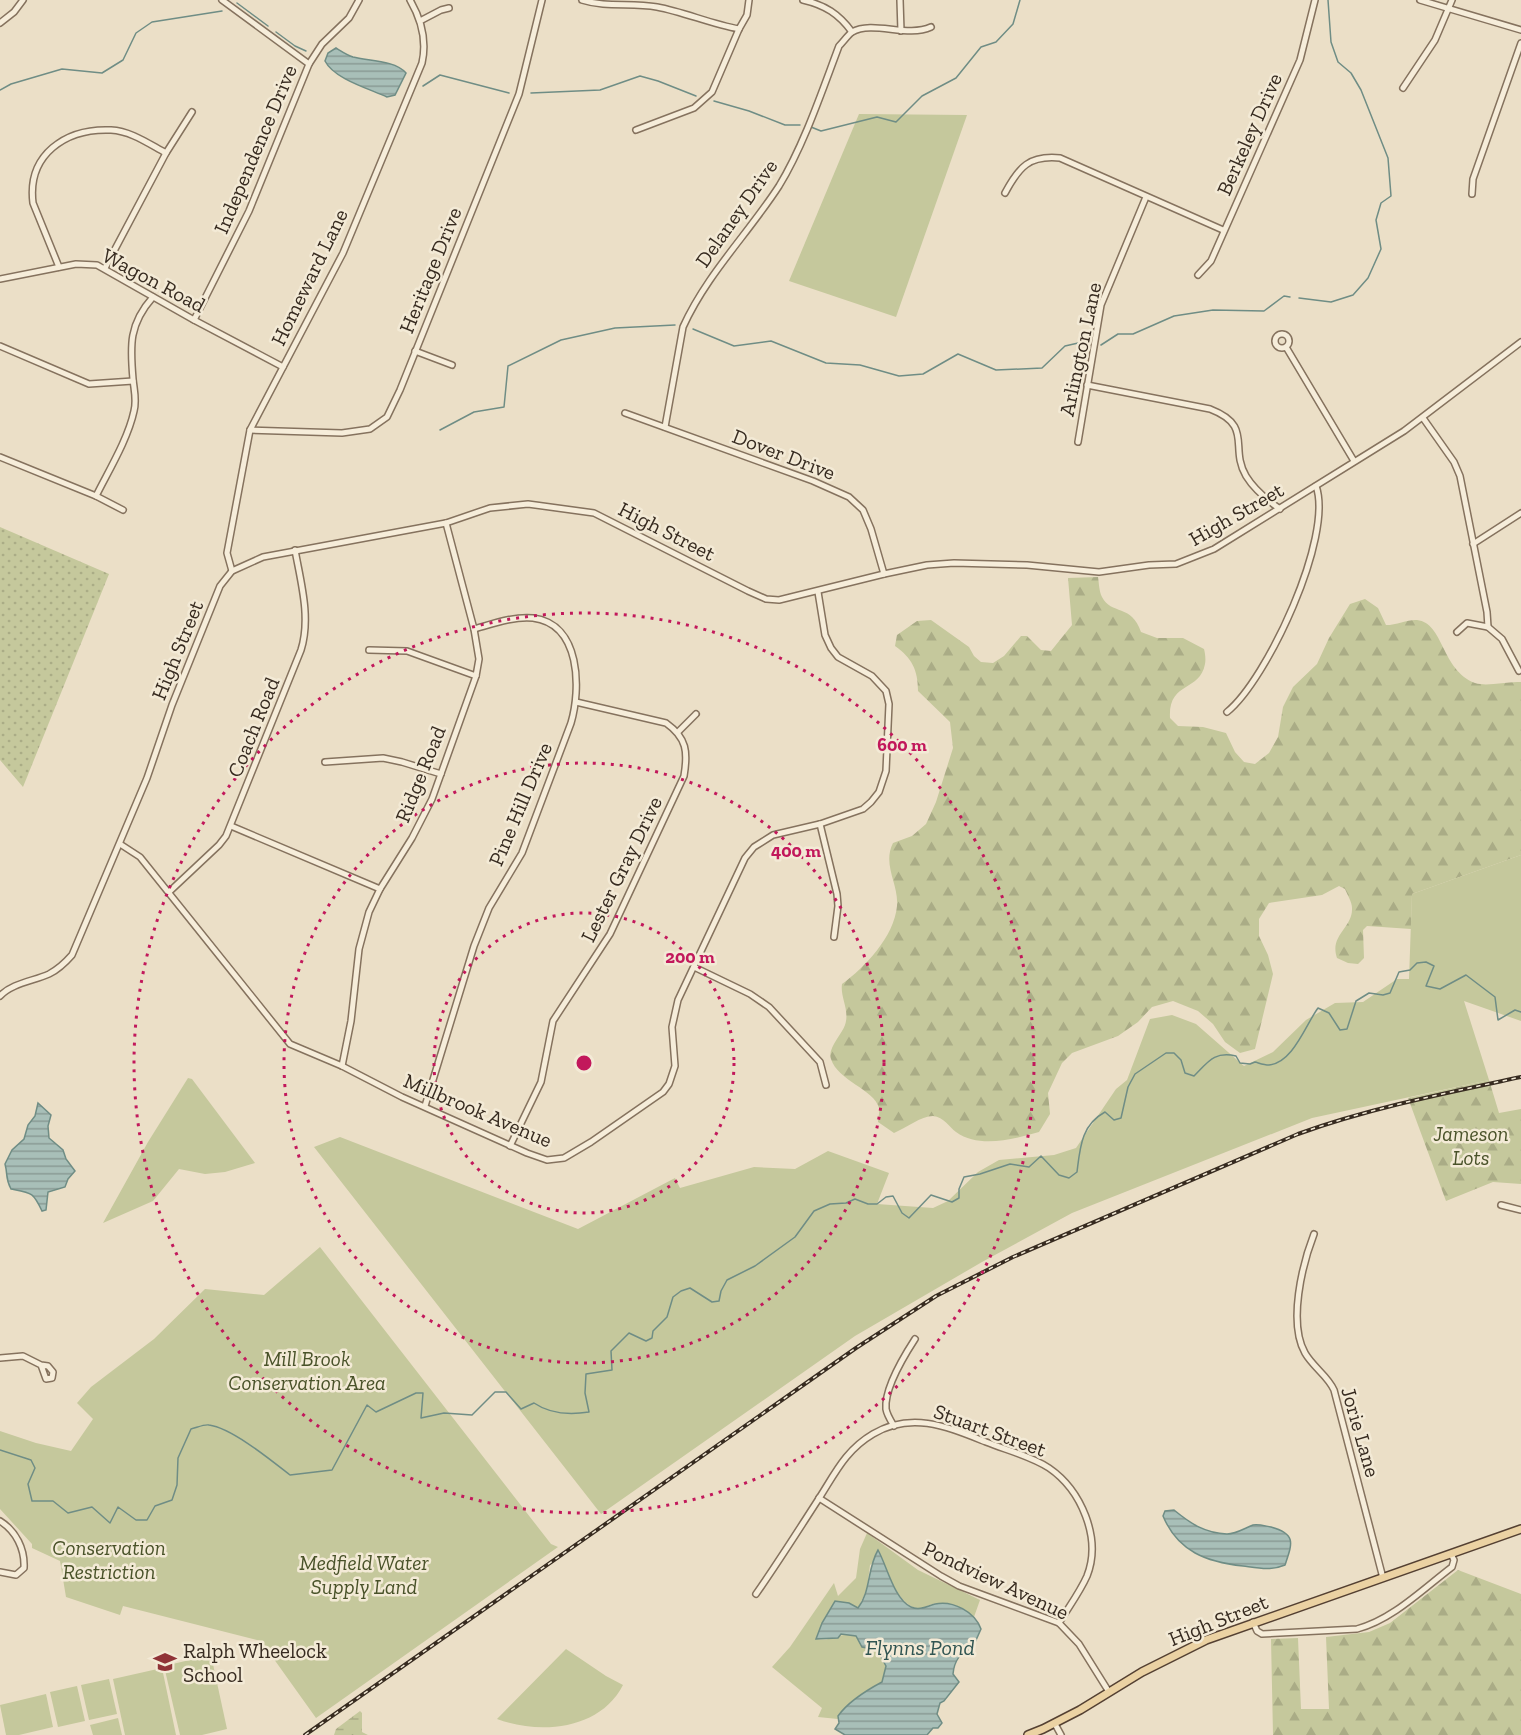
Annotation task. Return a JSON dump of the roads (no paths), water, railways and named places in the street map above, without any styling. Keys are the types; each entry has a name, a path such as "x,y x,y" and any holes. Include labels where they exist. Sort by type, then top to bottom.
{"main road":[{"name":"High Street","path":"1028,1735 1055,1724 1185,1649 1253,1622 1521,1529"}],"street":[{"path":"0,23 14,12 23,0"},
{"path":"222,0 309,64"},
{"name":"Independence Drive","path":"194,320 253,202 309,64 322,44 349,18 359,0"},
{"name":"Homeward Lane","path":"232,571 227,552 250,430 343,253 419,71 424,47 420,21 410,0"},
{"name":"Heritage Drive","path":"250,430 342,432 370,429 387,417 519,94 542,0"},
{"path":"582,0 606,6 658,7 739,29"},
{"path":"636,130 694,108 712,92 747,15 749,0"},
{"path":"803,0 813,2 837,14 852,32 876,28 921,32 931,27"},
{"path":"900,0 901,31"},
{"name":"Berkeley Drive","path":"1198,275 1211,261 1300,60 1315,0"},
{"path":"1420,0 1521,30"},
{"path":"1403,88 1435,40 1452,0"},
{"path":"420,21 449,8"},
{"name":"Delaney Drive","path":"665,427 683,327 690,311 707,282 761,212 789,169 839,46 852,32"},
{"path":"1472,194 1473,179 1521,43"},
{"path":"105,268 165,153 192,112"},
{"path":"59,267 33,203 32,195 32,184 38,168 51,147 75,135 111,130 136,137 165,153"},
{"path":"1005,193 1016,173 1026,164 1047,157 1060,158 1223,230"},
{"name":"Arlington Lane","path":"1078,442 1101,305 1146,197"},
{"name":"Wagon Road","path":"0,279 84,263 97,265 283,367"},
{"path":"96,496 134,412 131,334 141,312 153,297"},
{"name":"High Street","path":"0,996 12,987 49,974 63,966 72,955 147,778 172,705 220,586 232,571 263,557 446,524 490,508 528,504 594,513 766,599 780,600 818,592 927,565 954,563 1027,565 1099,572 1176,564 1214,549 1423,418 1521,342"},
{"path":"0,346 89,384 133,381"},
{"path":"1286,347 1354,461"},
{"path":"415,351 452,366"},
{"path":"1087,385 1210,409 1223,414 1235,426 1245,475 1266,500 1280,509"},
{"name":"Dover Drive","path":"625,413 813,481 849,497 863,510 884,574"},
{"path":"1423,418 1454,462 1460,476 1488,627"},
{"path":"0,457 96,496 123,510"},
{"path":"1227,712 1251,686 1295,606 1304,584 1316,533 1319,494 1316,486"},
{"path":"1473,544 1521,513"},
{"name":"Ridge Road","path":"342,1066 351,1021 359,949 369,912 432,799 476,676 479,659 474,629 446,524"},
{"name":"Coach Road","path":"169,891 219,845 231,826 304,640 306,627 303,593 296,550"},
{"name":"Millbrook Avenue","path":"120,844 140,856 290,1044 342,1066 510,1146 539,1158 556,1161 591,1142 663,1092 669,1084 675,1066 673,1013 738,871 754,846 773,835 820,824 863,809 879,792 886,771 888,704 886,691 872,676 838,657 831,648 825,635 818,592"},
{"name":"Pine Hill Drive","path":"424,1106 474,946 489,908 522,853 571,723 576,702 573,654 553,626 534,618 474,629"},
{"path":"1457,632 1467,623 1488,627 1502,639 1519,671"},
{"path":"369,650 407,651 476,676"},
{"path":"576,702 666,723 678,732 696,714"},
{"name":"Lester Gray Drive","path":"510,1146 541,1082 553,1021 610,934 684,777 686,748 678,732"},
{"path":"325,762 383,758 441,774"},
{"path":"820,824 837,894 838,906 834,937"},
{"path":"231,826 380,889"},
{"path":"694,967 750,994 769,1007 820,1062 826,1085"},
{"path":"1501,1205 1521,1210"},
{"name":"Jorie Lane","path":"1314,1234 1307,1253 1300,1291 1297,1317 1299,1341 1306,1356 1334,1390 1383,1578"},
{"path":"894,1426 886,1410 888,1394 898,1367 915,1339"},
{"path":"0,1358 23,1356 41,1365"},
{"name":"Stuart Street","path":"756,1594 847,1454 872,1435 894,1426 922,1422 945,1426 1047,1467 1078,1498 1084,1512 1092,1547 1087,1576 1059,1623"},
{"name":"Pondview Avenue","path":"819,1498 959,1586 1059,1623 1079,1644 1109,1692"},
{"path":"0,1521 18,1537 25,1563 24,1568 16,1575 0,1572"},
{"path":"1253,1622 1257,1631 1262,1634 1357,1629 1370,1626 1452,1567 1454,1560 1450,1554"},
{"path":"1055,1724 1061,1735"},
{"path":"1043,1729 1050,1735"}],"water":[{"path":"336,48 353,57 388,63 401,69 406,73 395,95 387,97 353,83 336,73 325,61 328,53"},
{"path":"38,1103 51,1115 48,1126 49,1138 63,1150 66,1159 75,1171 65,1187 48,1192 46,1210 42,1211 31,1194 11,1189 5,1164 12,1150 24,1139 28,1125 35,1116"},
{"path":"1174,1510 1186,1520 1212,1532 1234,1533 1253,1525 1279,1530 1289,1537 1291,1546 1285,1565 1254,1568 1217,1562 1195,1553 1177,1538 1163,1516 1165,1511"},
{"name":"Flynns Pond","path":"878,1550 895,1590 905,1603 917,1608 942,1603 956,1606 974,1617 981,1629 972,1649 964,1652 956,1662 953,1674 959,1682 940,1703 937,1714 942,1723 927,1735 845,1735 835,1729 839,1723 838,1716 847,1706 882,1682 886,1666 877,1650 862,1647 856,1636 841,1634 838,1638 816,1639 835,1601 849,1603 858,1608 865,1594"}],"waterway":[{"path":"811,127 821,131 877,117 896,122 922,96 956,78 981,47 996,42 1013,24 1020,0"},
{"path":"1299,298 1331,302 1353,295 1368,278 1381,249 1376,220 1381,203 1391,196 1388,158 1361,90 1351,73 1338,62 1331,42 1328,0"},
{"path":"237,3 268,26"},
{"path":"0,90 11,84 62,69 102,73 123,60 136,33 152,22 222,11"},
{"path":"276,32 306,51"},
{"path":"423,86 440,75 509,93"},
{"path":"531,93 600,90 640,76 696,96"},
{"path":"714,101 785,125 800,125"},
{"path":"1101,345 1118,334 1133,334 1174,316 1213,310 1264,311 1284,296 1290,297"},
{"path":"440,430 474,412 504,407 508,366 561,340 615,328 675,325"},
{"path":"693,329 734,346 771,341 826,363 860,365 899,376 923,374 958,354 996,370 1042,368 1065,346 1087,341"},
{"path":"0,1450 31,1460 35,1468 28,1484 32,1501 53,1501 68,1513 92,1507 110,1523 118,1507 136,1520 147,1520 155,1506 172,1500 177,1485 178,1458 191,1429 202,1426 209,1425 229,1432 290,1475 332,1470 367,1405 376,1412 416,1393 423,1393 421,1418 444,1413 472,1415 495,1392 506,1392 521,1409 534,1403 560,1413 589,1412 585,1393 586,1374 612,1370 611,1351 629,1333 646,1341 652,1338 653,1331 667,1317 673,1297 681,1291 690,1288 712,1302 719,1301 727,1280 755,1266 795,1237 814,1211 830,1204 846,1203 855,1199 868,1204 877,1204 886,1197 893,1196 902,1213 909,1218 931,1195 952,1202 959,1198 959,1189 964,1177 1010,1164 1029,1167 1041,1156 1059,1175 1069,1178 1077,1172 1083,1138 1091,1123 1105,1112 1114,1120 1121,1118 1128,1087 1135,1074 1166,1053 1174,1053 1181,1060 1185,1073 1194,1076 1208,1062 1222,1055 1236,1056 1240,1063 1255,1062 1269,1065 1278,1063 1298,1042 1318,1008 1329,1013 1340,1030 1347,1029 1356,1001 1369,993 1383,995 1390,993 1399,972 1410,970 1417,963 1426,962 1434,966 1426,986 1440,989 1466,975 1495,997 1498,1020 1515,1010 1521,1012"}],"railway":[{"path":"305,1735 856,1348 936,1296 1013,1257 1298,1134 1380,1109 1521,1077"}],"place":[{"name":"Ralph Wheelock School","path":"165,1662"}],"park label":[{"name":"Jameson Lots","path":"1471,1145"},
{"name":"Mill Brook Conservation Area","path":"307,1370"},
{"name":"Conservation Restriction","path":"109,1559"},
{"name":"Medfield Water Supply Land","path":"364,1574"}]}
